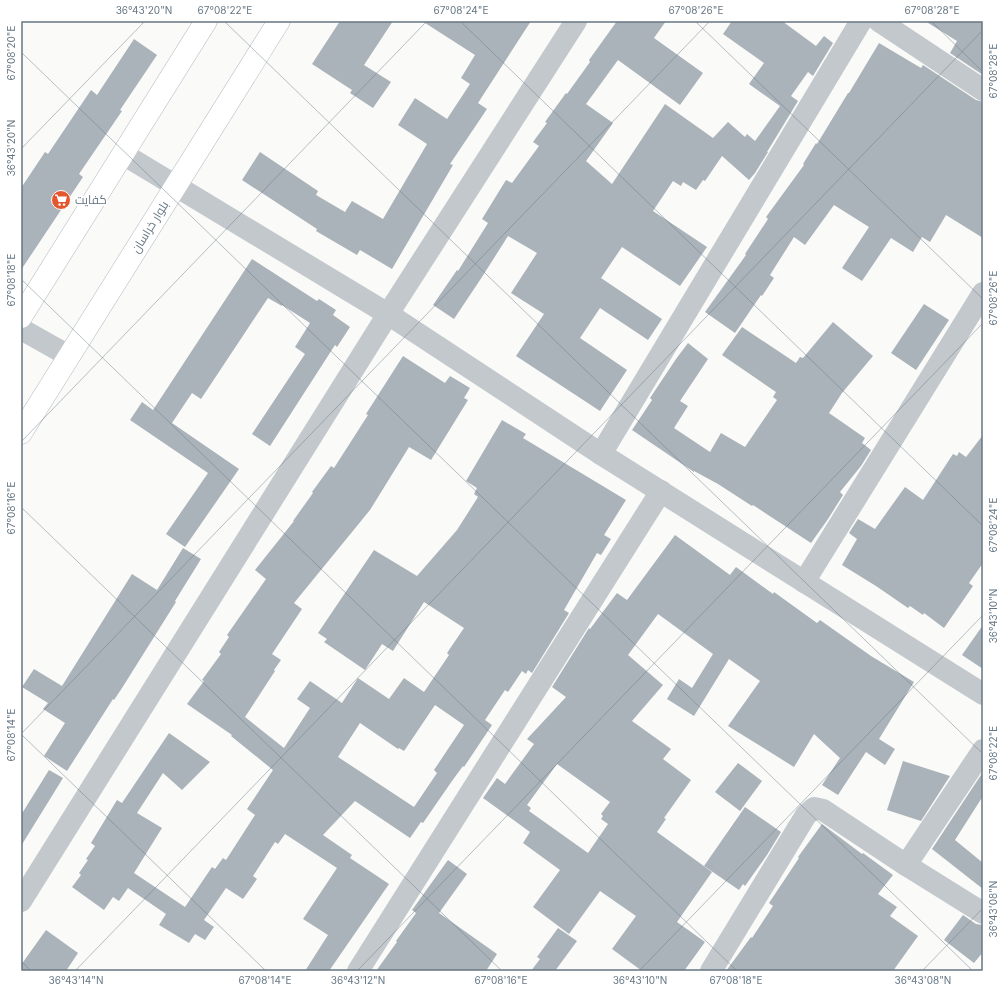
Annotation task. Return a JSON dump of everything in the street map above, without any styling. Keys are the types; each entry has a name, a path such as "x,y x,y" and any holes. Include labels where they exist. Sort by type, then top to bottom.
{"main road":[{"path":"21,317 206,21"},
{"name":"بلوار خراسان","path":"21,433 279,21"}],"street":[{"path":"21,901 388,314 576,21"},
{"path":"600,454 861,21"},
{"path":"879,21 983,90"},
{"path":"123,154 388,314 600,454 983,694"},
{"path":"804,582 983,293"},
{"path":"21,330 69,356"},
{"path":"358,971 660,492"},
{"path":"906,865 983,750"},
{"path":"711,971 806,815 814,808 823,810 906,865 983,913"}],"building":[{"path":"340,21 393,21 364,65 391,82 373,108 350,93 352,90 312,64"},
{"path":"422,21 531,21 478,103 487,109 450,164 453,165 392,269 360,250 357,255 316,231 317,229 242,180 260,152 318,191 316,195 345,212 352,201 383,219 427,144 398,125 415,98 447,119 470,84 461,78 475,55"},
{"path":"617,21 666,21 654,38 703,73 680,105 618,60 586,104 613,123 586,161 612,184 665,104 713,138 728,122 745,137 747,134 755,141 780,106 749,84 764,63 723,34 732,21 782,21 816,46 824,36 833,43 813,76 808,72 791,96 798,101 755,173 749,180 722,156 705,181 703,180 696,190 683,182 681,186 673,181 653,211 707,247 680,286 622,247 601,278 662,319 648,340 600,308 580,338 627,370 600,411 516,356 544,314 511,293 537,253 508,236 454,319 433,305 457,270 458,271 488,223 482,219 506,180 512,183 539,146 533,142 547,123 545,122 590,62 589,60"},
{"path":"925,21 983,21 983,75 950,53 957,41"},
{"path":"134,39 157,55 120,110 122,111 79,174 83,177 21,270 21,188 45,152 48,154 91,90 97,95"},
{"path":"879,43 921,68 923,65 976,100 983,102 983,238 946,215 930,242 922,237 913,252 891,238 862,281 842,268 869,227 834,205 805,245 794,237 770,275 774,278 735,333 705,312 746,255 745,254 768,219 766,217 804,165 803,164 816,143 817,144"},
{"path":"252,259 317,301 319,299 336,310 333,315 350,327 337,347 335,345 270,446 252,434 305,354 295,347 310,323 268,298 201,399 192,393 172,423 239,469 185,547 166,534 208,473 130,420 142,402 153,410"},
{"path":"924,304 949,320 916,370 891,353"},
{"path":"833,322 873,356 842,393 829,413 865,438 862,443 871,450 861,466 840,492 843,495 811,543 753,505 752,506 718,484 694,472 632,430 652,400 650,398 688,343 708,359 680,401 688,406 674,428 710,452 721,433 745,447 777,400 773,397 776,392 722,355 742,327 796,363 800,357 803,358"},
{"path":"403,356 445,383 450,376 470,388 464,398 468,400 431,460 409,447 370,510 294,603 302,609 272,654 281,660 245,717 284,748 310,708 297,699 310,681 342,703 358,678 389,699 404,678 424,692 449,655 447,653 464,628 424,602 393,651 382,644 365,670 324,642 327,639 318,633 374,550 417,576 457,530 478,497 474,494 477,488 466,481 502,420 526,434 523,438 626,500 604,535 611,539 601,555 597,553 564,610 569,613 532,673 528,670 526,674 522,671 508,692 505,690 485,720 492,725 464,767 463,766 423,823 421,822 410,838 355,801 323,835 352,855 350,858 389,884 329,971 305,971 328,935 303,919 337,868 285,834 278,844 275,842 253,876 257,879 243,899 226,888 204,920 214,927 205,940 195,934 189,943 159,925 166,914 128,888 119,901 113,897 104,910 72,887 81,875 79,873 95,846 91,843 117,800 122,803 169,733 210,762 182,790 163,773 137,813 162,828 134,873 185,907 212,867 215,869 223,858 226,860 255,815 247,809 273,770 231,736 232,735 187,704 221,654 219,652 229,637 227,635 266,579 255,570 294,521 313,493 312,492 331,466 334,468 368,415 366,414","holes":["435,705 464,725 434,770 437,773 414,807 338,757 360,723 398,749 399,748 404,751"]},
{"path":"983,435 983,563 969,583 973,586 944,628 924,613 923,615 910,606 908,608 842,565 857,539 849,533 858,519 875,529 905,487 923,500 953,454 957,456 959,452 966,457"},
{"path":"675,535 730,575 736,567 817,623 820,620 871,656 914,682 879,739 895,749 885,765 866,752 838,795 822,785 840,758 814,734 794,767 728,726 760,681 729,659 694,716 667,699 679,679 692,688 713,654 658,614 628,655 663,685 632,721 671,749 663,759 691,780 664,818 666,819 657,832 712,872 677,922 705,942 684,971 642,971 612,949 636,916 600,891 569,934 533,907 560,870 523,843 530,832 483,798 497,778 505,784 534,744 527,739 566,697 552,687 589,628 590,629 617,593 627,600","holes":["557,764 610,802 601,814 603,816 601,819 608,824 588,853 529,811 531,808 527,805"]},
{"path":"183,548 201,559 122,688 114,700 113,699 67,771 44,756 65,723 43,709 48,703 22,687 34,669 62,686 132,574 157,590"},
{"path":"983,625 983,669 962,655"},
{"path":"903,761 950,776 921,821 887,810"},
{"path":"738,763 762,781 740,811 715,792"},
{"path":"49,770 63,778 21,846 21,815"},
{"path":"983,772 983,796 955,840 983,863 983,889 932,849"},
{"path":"745,807 781,832 745,886 743,884 739,890 704,866"},
{"path":"822,824 893,875 878,894 897,907 890,916 918,936 893,971 726,971 751,937 752,938 773,906 769,903 799,858 798,857"},
{"path":"448,860 467,874 439,913 497,954 486,971 376,971 416,913 412,910"},
{"path":"963,915 976,924 983,925 983,952 974,963 944,940"},
{"path":"558,928 577,941 555,971 531,971 540,959 537,957"},
{"path":"46,930 78,953 66,971 21,971 21,965"}],"place":[{"name":"کفایت","path":"61,200"}]}
